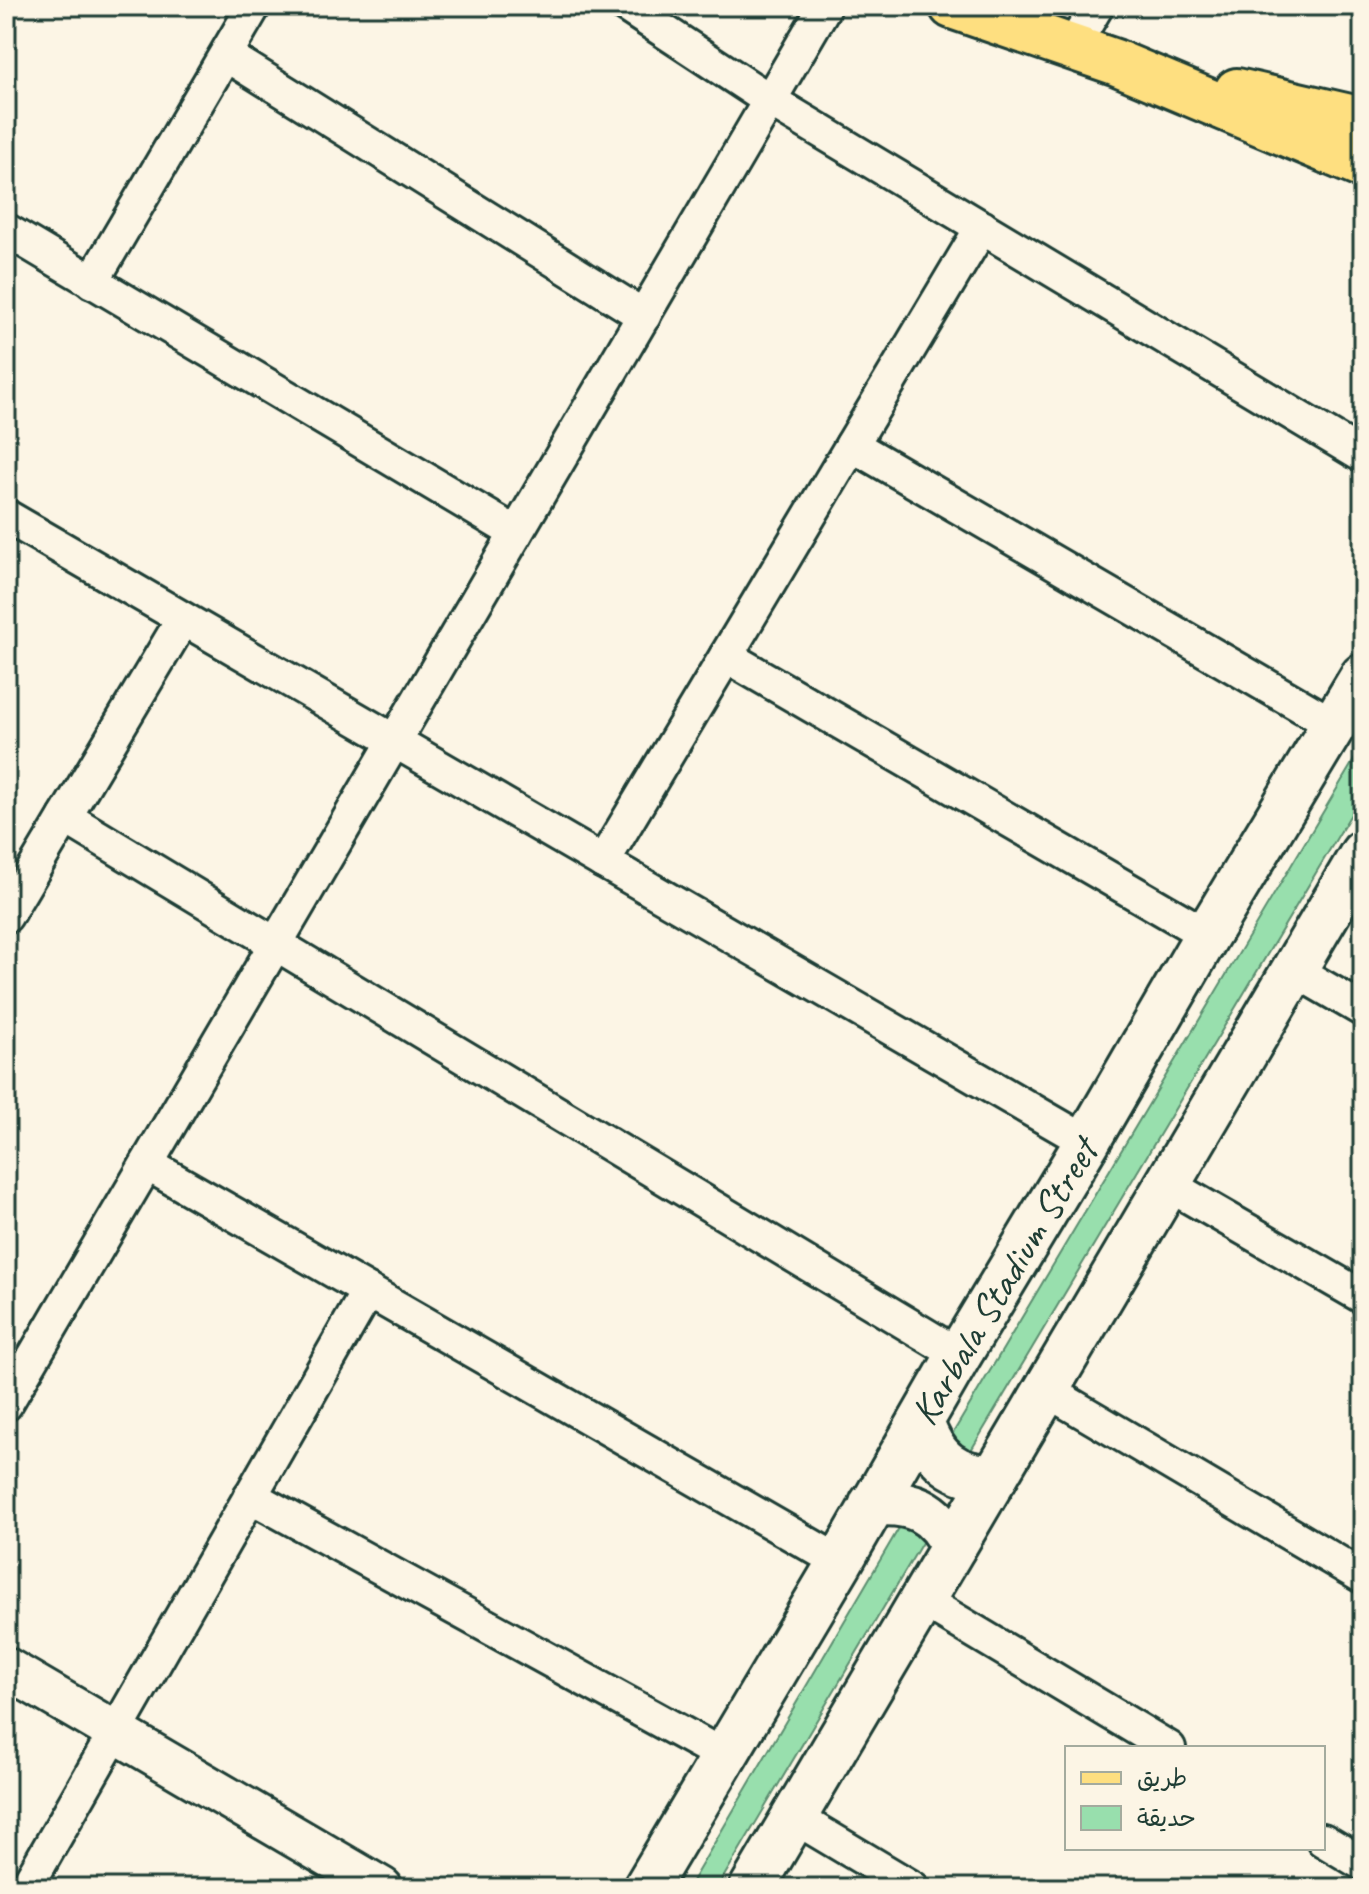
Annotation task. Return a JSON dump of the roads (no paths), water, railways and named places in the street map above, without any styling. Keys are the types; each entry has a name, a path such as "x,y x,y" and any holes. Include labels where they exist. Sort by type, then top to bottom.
{"main road":[{"path":"952,6 1115,62 1363,166"},
{"path":"1115,62 1361,115"},
{"name":"Karbala Stadium Street","path":"646,1888 1363,676"},
{"path":"752,1888 1363,853"},
{"path":"921,1422 933,1449 953,1468 967,1474 995,1477"},
{"path":"872,1504 901,1503 928,1514 947,1534 953,1547"}],"street":[{"path":"92,282 254,6"},
{"path":"626,6 769,100 1363,456"},
{"path":"6,1404 825,6"},
{"path":"1072,48 1097,6"},
{"path":"226,55 644,316"},
{"path":"603,862 982,227"},
{"path":"6,230 516,533"},
{"path":"852,445 1334,725"},
{"path":"6,516 1087,1142"},
{"path":"6,916 183,619"},
{"path":"726,656 1207,935"},
{"path":"65,817 959,1355"},
{"path":"1294,970 1363,1010"},
{"path":"147,1164 840,1562"},
{"path":"1167,1184 1363,1297"},
{"path":"26,1888 368,1291"},
{"path":"1046,1390 1363,1577"},
{"path":"250,1496 724,1756"},
{"path":"922,1600 1166,1746"},
{"path":"6,1668 382,1888"},
{"path":"794,1817 913,1888"},
{"path":"1325,1841 1363,1864"}]}
